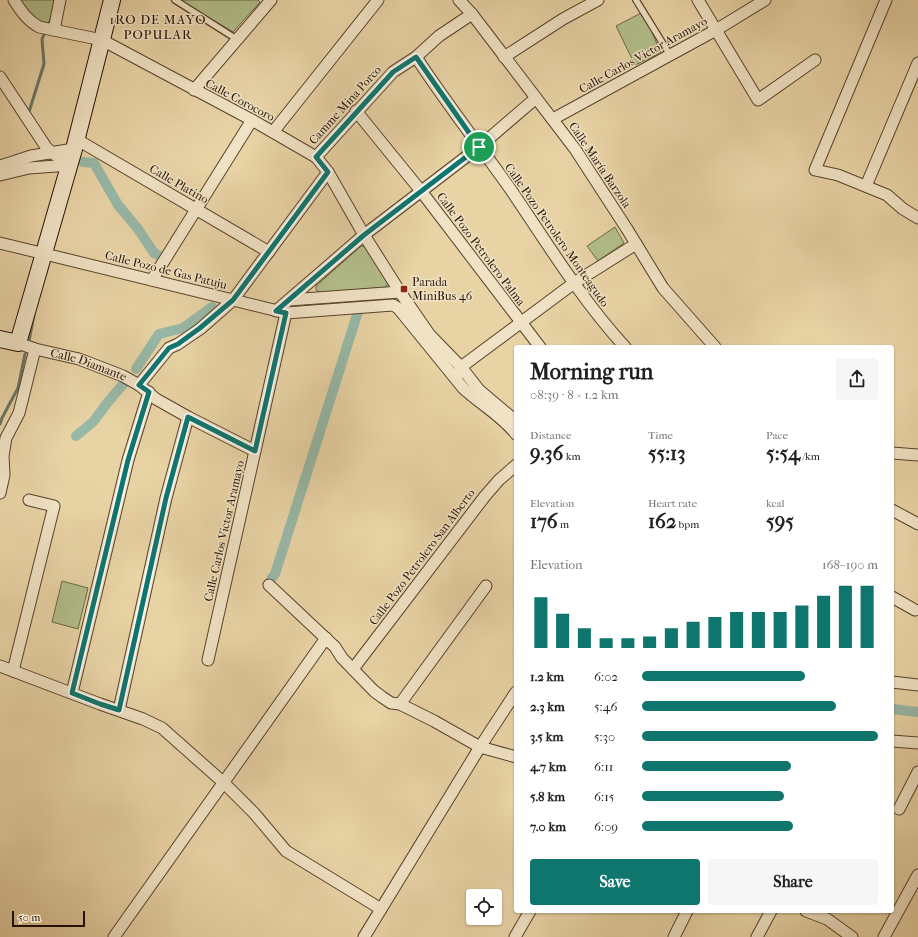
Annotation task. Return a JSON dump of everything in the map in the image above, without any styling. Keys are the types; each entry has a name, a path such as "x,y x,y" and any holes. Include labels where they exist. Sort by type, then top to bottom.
{"street":[{"name":"Calle Corocoro","path":"14,0 30,23 39,27 102,40 252,120 316,157 328,172 364,235 429,334 461,367 479,390 514,421"},
{"path":"54,30 60,0"},
{"path":"18,343 70,165 112,0"},
{"path":"273,132 378,0"},
{"name":"Calle María Barzola","path":"460,0 553,119 603,191 663,288 713,345"},
{"path":"504,58 563,19 598,0"},
{"path":"698,0 758,100 815,60"},
{"name":"Calle Carlos Victor Aramayo","path":"553,119 716,30 765,0"},
{"path":"876,0 884,5 815,170 838,175 887,195 918,218"},
{"path":"194,90 238,40 267,2"},
{"name":"Camme Mina Porco","path":"316,157 393,72 416,57 439,36 472,14"},
{"name":"Calle Pozo Petrolero Monteagudo","path":"416,57 574,283 608,329 623,345"},
{"path":"866,186 918,63"},
{"path":"0,77 35,132 52,153 70,165"},
{"path":"281,312 289,300 364,235 479,147 536,98"},
{"name":"Calle Pozo Petrolero Palma","path":"356,112 421,191 538,345"},
{"path":"152,280 252,120"},
{"path":"0,166 30,156 52,153 75,144"},
{"name":"Calle Platino","path":"75,144 197,209 269,252"},
{"path":"0,176 29,168 70,165"},
{"path":"139,385 169,348 178,344 200,328 233,300 328,172"},
{"name":"Calle Pozo de Gas Patuju","path":"0,243 281,312 393,305 398,308 456,378"},
{"path":"514,432 503,420 471,396 456,378 461,367 574,283 636,244"},
{"path":"289,300 400,292"},
{"name":"Calle Carlos Victor Aramayo","path":"208,660 255,451 281,312"},
{"name":"Calle Diamante","path":"0,339 79,359 123,376 139,385 156,399 255,451"},
{"path":"0,493 4,475 3,456 6,438 18,413 35,349"},
{"path":"72,693 128,460 149,392"},
{"path":"119,710 166,498 188,417"},
{"path":"894,453 918,455"},
{"name":"Calle Pozo Petrolero San Alberto","path":"353,669 485,496 499,480 514,467"},
{"path":"13,671 54,506 30,500"},
{"path":"894,511 918,524"},
{"path":"269,585 336,647 342,658 374,691 382,697 391,703 400,704 434,721 480,747 514,757"},
{"path":"400,704 486,586"},
{"path":"894,598 915,610"},
{"path":"114,937 326,638"},
{"path":"0,666 119,710 162,728 224,783 254,814 286,851 381,909"},
{"path":"894,682 918,685"},
{"path":"364,937 480,747 514,695"},
{"path":"894,741 918,743"},
{"path":"899,809 918,772"},
{"path":"884,937 918,875"},
{"path":"514,937 529,913"},
{"path":"674,937 686,913"},
{"path":"757,937 770,913"},
{"path":"811,913 827,919 852,937"}],"lane":[{"path":"175,0 238,40"},
{"path":"636,0 670,55"}],"green space":[{"path":"19,0 55,0 50,23 40,21 29,12"},
{"path":"179,0 258,0 260,2 233,32"},
{"path":"643,12 661,53 635,65 616,26"},
{"path":"615,227 624,243 598,261 587,246"},
{"path":"361,246 368,249 388,283 386,287 321,293 316,290 316,286"},
{"path":"62,581 88,588 78,629 52,622"}],"waterway":[{"path":"28,115 44,64 42,39 51,19"},
{"path":"83,162 94,163 118,205 138,229 154,253 160,256"},
{"path":"271,579 275,574 361,302"},
{"path":"136,369 159,334 183,328 212,307"},
{"path":"29,341 34,315"},
{"path":"0,424 18,388 25,354"},
{"path":"76,436 93,422 125,382"},
{"path":"894,709 918,712"}],"place":[{"name":"Parada MiniBus 46","path":"404,289"}],"district":[{"name":"1RO DE MAYO POPULAR","path":"158,26"}],"route":[{"path":"416,57 429,78 479,147 364,235 276,311 286,313 255,451 188,417 166,498 119,710 72,693 128,460 149,392 139,385 169,348 178,344 200,328 233,300 328,172 316,157 393,72 416,57"}]}
